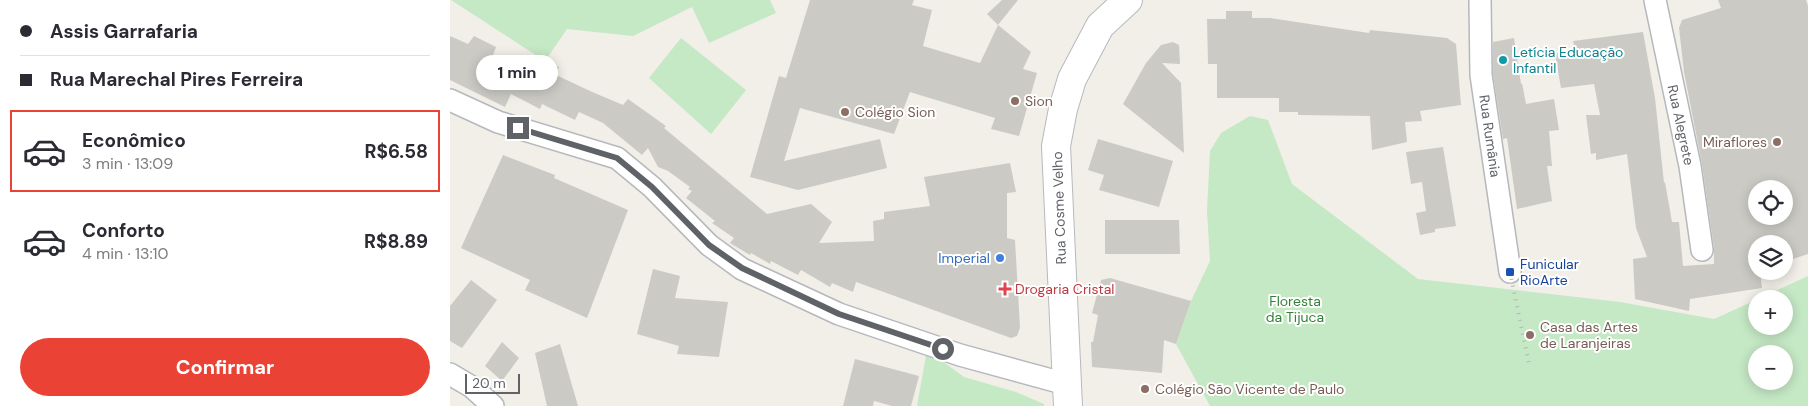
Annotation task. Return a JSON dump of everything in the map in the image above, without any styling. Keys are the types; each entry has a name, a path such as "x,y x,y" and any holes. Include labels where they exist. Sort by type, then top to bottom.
{"main road":[{"name":"Rua Cosme Velho","path":"1067,395 1056,146 1072,79 1100,26 1128,0"}],"street":[{"name":"Rua Rumânia","path":"1480,0 1481,76 1510,272"},
{"name":"Rua Alegrete","path":"1655,0 1690,166 1702,250"},
{"path":"450,100 498,122 617,158 652,187 709,245 742,268 839,314 960,355 1067,395"},
{"path":"450,374 472,387 493,406"}],"green space":[{"path":"451,0 770,0 776,13 709,43 692,7 633,36 567,29 545,61"},
{"path":"681,38 746,90 711,134 649,78"},
{"name":"Floresta da Tijuca","path":"1250,116 1268,120 1292,184 1418,279 1620,302 1714,319 1748,304 1748,335 1793,335 1793,290 1778,290 1808,276 1808,406 1210,406 1176,344 1191,301 1210,261 1207,211 1210,151 1221,133"},
{"path":"927,350 964,377 1016,392 1044,404 1044,406 917,406"}],"building":[{"name":"Colégio Sion","path":"810,0 914,0 912,5 932,10 923,46 980,63 998,25 1031,52 1023,69 1037,73 1019,136 991,129 995,118 910,92 894,134 800,108 784,161 880,139 887,168 798,190 750,177 779,76 786,78"},
{"path":"1002,0 1018,0 998,25 987,14"},
{"path":"1718,0 1806,0 1808,6 1808,254 1793,259 1793,235 1748,235 1748,280 1761,280 1762,288 1690,299 1689,311 1635,299 1633,259 1647,257 1636,228 1627,154 1596,160 1596,153 1591,154 1586,115 1600,115 1594,84 1561,88 1555,54 1575,50 1573,41 1643,32 1655,98 1664,183 1672,222 1679,222 1683,266 1714,264 1714,248 1702,164 1684,72 1679,28 1682,20 1721,8"},
{"path":"1226,11 1252,11 1252,18 1270,18 1369,33 1370,30 1447,38 1456,44 1461,105 1420,111 1422,121 1405,122 1407,142 1372,150 1370,116 1298,115 1298,112 1279,112 1279,98 1217,98 1217,64 1208,64 1207,19 1226,19"},
{"path":"450,36 468,44 474,36 496,47 492,58 528,75 530,67 540,71 545,61 559,67 556,75 590,91 623,105 628,99 666,126 664,128 767,214 811,204 832,222 819,243 874,241 873,221 884,219 884,212 930,206 924,177 1010,163 1016,192 1007,193 1007,238 1015,240 1020,328 1017,336 1011,338 856,282 853,292 832,283 830,287 801,270 798,275 771,261 770,264 751,253 750,255 730,243 734,238 712,223 715,221 686,198 692,191 688,189 690,187 668,171 658,167 648,148 642,155 603,123 579,112 575,120 542,104 540,109 511,94 505,107 450,80"},
{"path":"1514,38 1526,104 1554,99 1559,130 1549,131 1552,166 1547,166 1552,201 1517,209 1507,138 1503,139 1493,74 1493,42"},
{"path":"1173,42 1179,45 1180,64 1162,63 1181,83 1184,153 1123,104 1146,63 1161,45"},
{"path":"1098,139 1173,161 1159,207 1099,190 1104,175 1088,170"},
{"path":"1443,147 1456,226 1435,229 1435,232 1420,235 1416,213 1426,211 1422,182 1411,184 1406,152"},
{"path":"503,155 555,175 554,178 628,210 587,318 525,290 530,280 461,248"},
{"path":"1105,220 1179,220 1180,254 1105,254"},
{"path":"653,269 680,276 675,298 728,302 719,357 677,354 679,346 637,334"},
{"path":"1110,278 1191,301 1176,344 1164,340 1162,373 1092,367 1091,342 1093,342 1098,315 1092,313 1101,280"},
{"path":"471,280 497,300 462,348 450,341 450,306"},
{"path":"502,342 519,358 502,381 485,366"},
{"path":"560,344 578,406 547,406 535,353"},
{"path":"855,359 919,376 911,406 892,406 874,401 873,406 843,406"}],"railway":[{"path":"1510,272 1529,364"}],"place":[{"name":"Letícia Educação Infantil","path":"1503,60"},
{"name":"Sion","path":"1015,101"},
{"name":"Colégio Sion","path":"845,112"},
{"name":"Miraflores","path":"1777,142"},
{"name":"Imperial","path":"1000,258"},
{"name":"Funicular RioArte","path":"1510,272"},
{"name":"Drogaria Cristal","path":"1005,289"},
{"name":"Casa das Artes de Laranjeiras","path":"1530,335"},
{"name":"Colégio São Vicente de Paulo","path":"1145,389"}],"route":[{"path":"518,128 617,158 652,187 709,245 742,268 839,314 943,349"}]}
